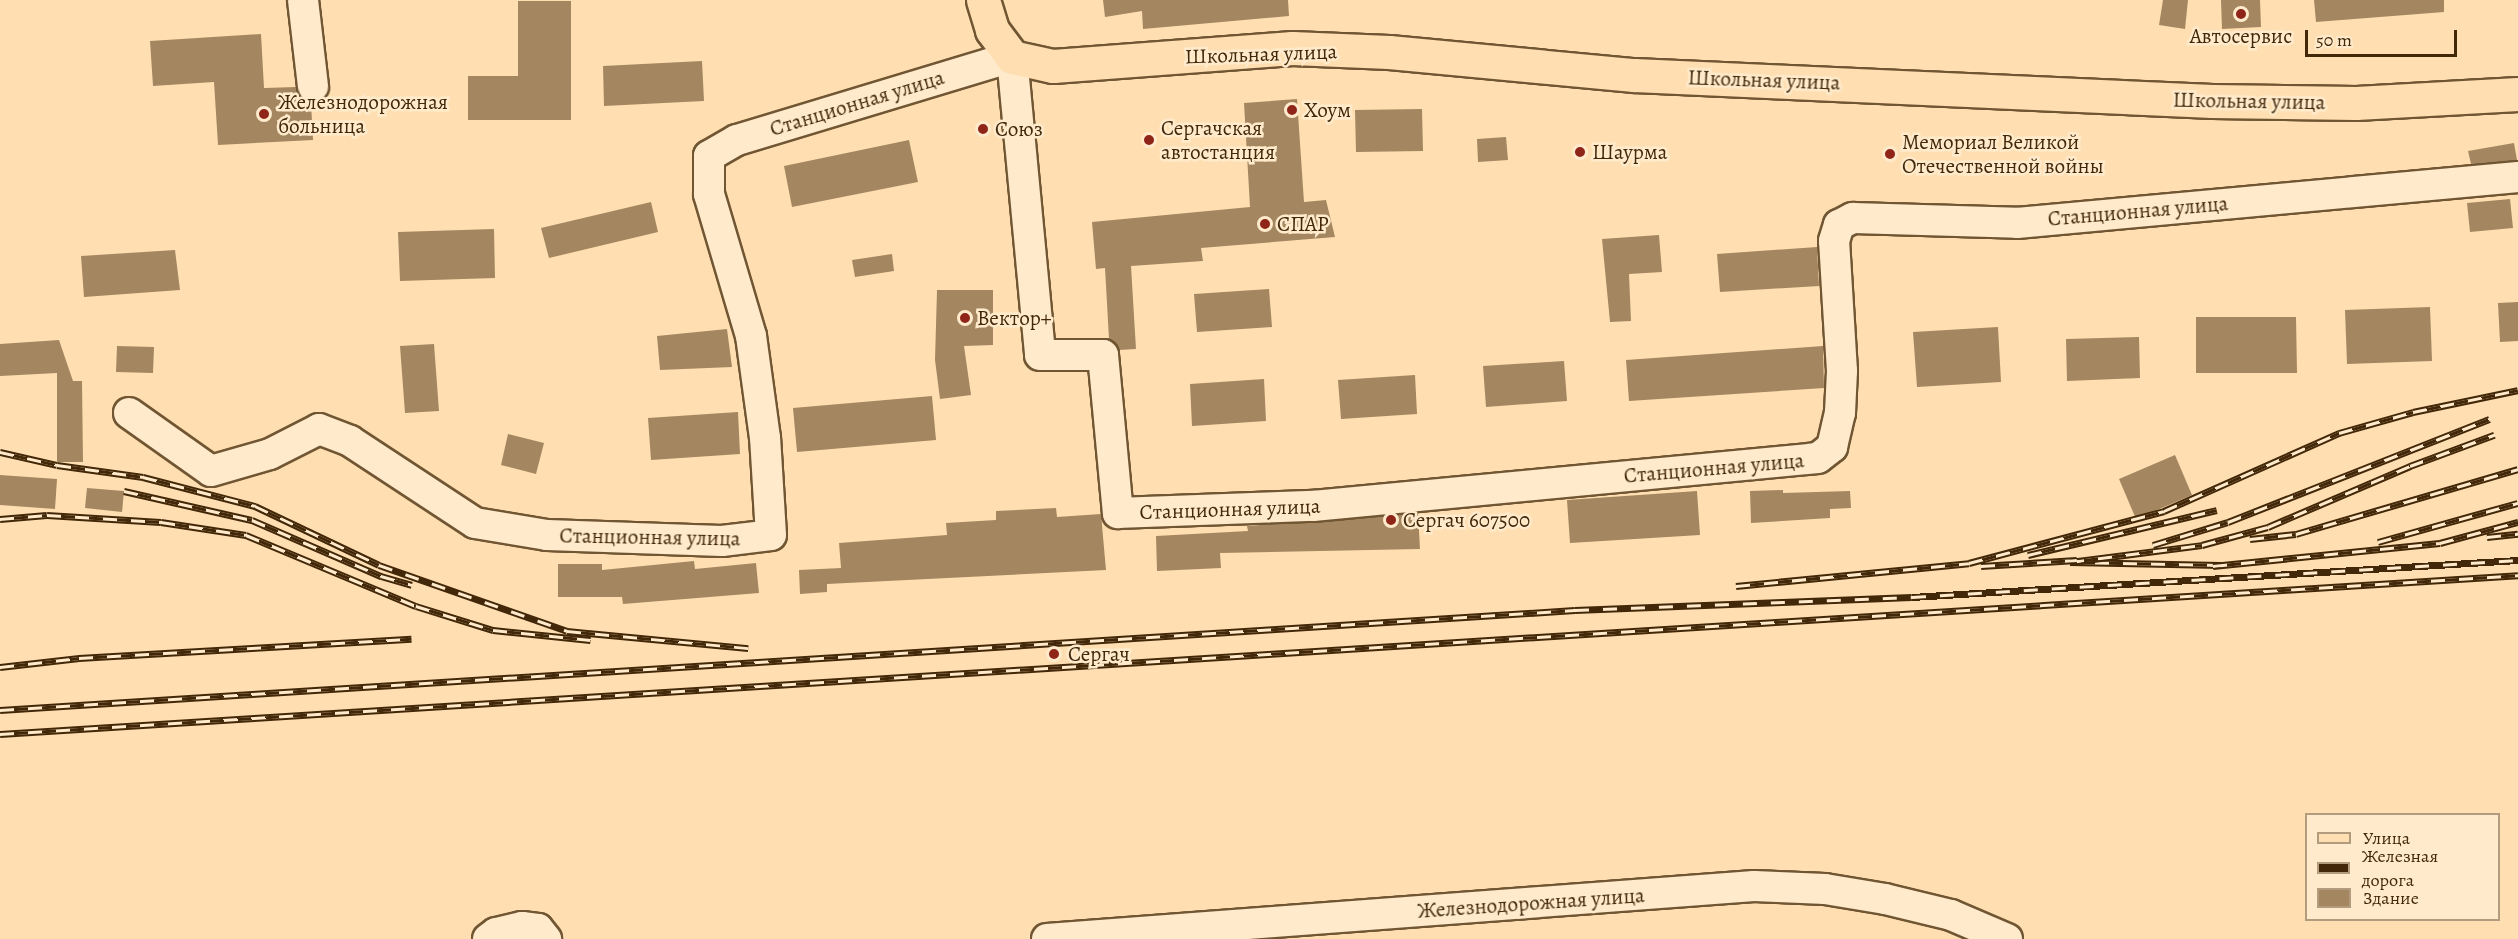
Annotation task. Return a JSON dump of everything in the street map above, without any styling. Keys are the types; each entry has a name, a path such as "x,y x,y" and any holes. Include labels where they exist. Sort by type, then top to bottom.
{"main road":[{"path":"983,0 992,30 1012,57"},
{"name":"Школьная улица","path":"1012,57 1053,66 1292,48 1389,52 1634,75 2212,101 2356,104 2518,94"}],"street":[{"path":"303,0 313,86"},
{"name":"Станционная улица","path":"129,413 211,471 270,454 319,429 350,441 475,523 547,535 722,541 771,535 765,438 751,336 708,194 709,156 737,140 1012,57 1040,355 1103,356 1118,513 1312,506 1818,458 1832,447 1840,413 1842,371 1834,241 1839,225 1853,218 2017,223 2518,177"},
{"name":"Железнодорожная улица","path":"1047,939 1754,886 1825,889 1885,899 1951,915 2007,939"},
{"path":"488,939 496,933 522,927 538,929 546,939"}],"building":[{"path":"1103,0 1288,0 1289,16 1143,29 1142,11 1105,17"},
{"path":"2163,0 2188,0 2185,29 2159,25"},
{"name":"Автосервис","path":"2221,0 2260,0 2261,27 2222,29"},
{"path":"2314,0 2444,0 2444,12 2316,22"},
{"path":"518,1 571,1 571,120 468,120 468,76 518,76"},
{"name":"Железнодорожная больница","path":"261,34 264,88 296,87 300,97 311,103 313,140 218,145 214,82 153,86 150,41"},
{"path":"702,61 704,101 604,106 603,66"},
{"path":"1297,99 1304,202 1326,200 1335,237 1201,248 1203,261 1131,266 1136,349 1119,350 1109,339 1105,268 1096,269 1092,222 1250,207 1244,103"},
{"path":"1422,109 1423,151 1356,152 1355,110"},
{"path":"1506,137 1508,160 1478,162 1477,139"},
{"path":"909,140 918,182 792,207 784,166"},
{"path":"2514,143 2517,160 2471,164 2468,151"},
{"path":"2510,199 2513,228 2470,232 2467,203"},
{"path":"651,202 658,232 549,258 541,228"},
{"path":"494,229 495,278 400,281 398,232"},
{"path":"1659,235 1662,272 1629,274 1631,321 1610,322 1602,239"},
{"path":"1817,247 1819,286 1720,292 1717,254"},
{"path":"175,250 180,290 84,297 81,256"},
{"path":"892,254 894,271 855,277 852,260"},
{"path":"1269,289 1272,327 1197,332 1194,294"},
{"name":"Вектор+","path":"937,290 993,290 993,345 964,346 971,395 940,399 935,360"},
{"path":"2518,302 2518,341 2500,342 2498,303"},
{"path":"2430,307 2432,361 2347,364 2345,310"},
{"path":"2196,317 2296,317 2297,373 2196,373"},
{"path":"1998,327 2001,382 1917,387 1913,332"},
{"path":"727,329 732,367 660,370 657,336"},
{"path":"2139,337 2140,378 2067,381 2066,339"},
{"path":"59,340 73,381 82,381 83,462 57,462 57,373 0,376 0,344"},
{"path":"434,344 439,411 405,413 400,346"},
{"path":"117,346 154,347 153,373 116,372"},
{"path":"1823,346 1824,388 1629,401 1626,360"},
{"path":"1564,361 1567,401 1486,407 1483,366"},
{"path":"1415,375 1417,414 1341,419 1338,380"},
{"path":"1264,379 1266,421 1192,426 1190,384"},
{"path":"932,396 936,440 797,452 793,408"},
{"path":"738,412 740,454 651,460 648,418"},
{"path":"508,434 544,443 536,474 501,465"},
{"path":"2175,455 2192,495 2136,519 2119,479"},
{"path":"0,475 57,479 55,509 0,505"},
{"path":"87,488 124,491 122,512 85,508"},
{"path":"1783,490 1783,493 1850,491 1851,508 1830,509 1830,518 1751,523 1750,491"},
{"path":"1697,491 1700,535 1570,543 1567,500"},
{"path":"1056,508 1057,517 1101,514 1106,570 827,584 827,592 800,594 799,570 841,568 839,543 947,535 946,523 996,520 996,511"},
{"path":"1418,513 1420,549 1220,553 1221,568 1157,571 1156,536 1248,531 1247,526"},
{"path":"694,561 695,569 756,563 759,593 623,604 622,597 558,597 558,564 602,564 602,570"}],"railway":[{"path":"1736,586 1969,563 2164,511 2339,433 2413,412 2518,390"},
{"path":"2153,545 2228,522 2489,419"},
{"path":"2221,565 2070,562 2202,545 2268,527 2410,466 2494,435"},
{"path":"0,452 57,465 143,477 255,506 379,565 567,631 748,648"},
{"path":"2250,539 2296,534 2518,469"},
{"path":"124,491 252,520 381,576 412,585"},
{"path":"2378,542 2518,503"},
{"path":"2028,555 2217,510"},
{"path":"0,519 47,515 161,522 246,535 416,606 493,630 590,640"},
{"path":"2213,566 2440,543 2518,522"},
{"path":"2487,537 2518,534"},
{"path":"1981,566 2077,560"},
{"path":"0,710 1575,610 1912,597 2518,560"},
{"path":"0,734 2518,575"},
{"path":"0,667 79,658 411,639"}],"place":[{"name":"Автосервис","path":"2241,14"},
{"name":"Хоум","path":"1292,110"},
{"name":"Железнодорожная больница","path":"264,114"},
{"name":"Союз","path":"983,129"},
{"name":"Сергачская автостанция","path":"1149,140"},
{"name":"Шаурма","path":"1580,152"},
{"name":"Мемориал Великой Отечественной войны","path":"1890,154"},
{"name":"СПАР","path":"1265,224"},
{"name":"Вектор+","path":"965,318"},
{"name":"Сергач 607500","path":"1391,520"},
{"name":"Сергач","path":"1054,654"}]}
